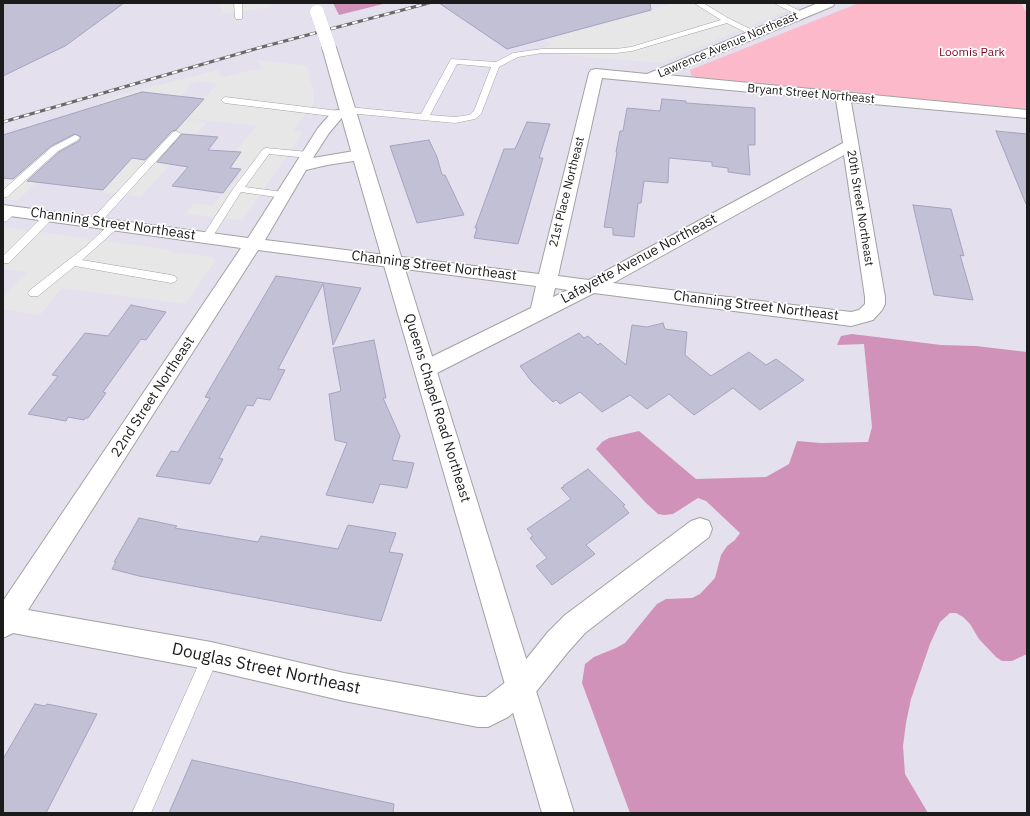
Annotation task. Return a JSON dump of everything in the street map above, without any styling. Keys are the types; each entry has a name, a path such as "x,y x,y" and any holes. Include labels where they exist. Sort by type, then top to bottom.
{"street":[{"name":"Lawrence Avenue Northeast","path":"649,78 829,3"},
{"name":"Queens Chapel Road Northeast","path":"315,8 329,47 345,113 360,155 426,369 558,813"},
{"name":"Bryant Street Northeast","path":"596,73 1027,114"},
{"name":"21st Place Northeast","path":"540,311 546,280 596,73"},
{"name":"20th Street Northeast","path":"843,97 875,297 875,304 872,310 866,315"},
{"name":"22nd Street Northeast","path":"4,621 253,244 324,130 345,113"},
{"name":"Lafayette Avenue Northeast","path":"426,369 592,286 850,145"},
{"path":"304,161 326,160 360,155"},
{"name":"Channing Street Northeast","path":"6,213 49,216 253,244 392,260 852,319 866,315"},
{"path":"521,688 558,642 576,624 700,529"},
{"name":"Douglas Street Northeast","path":"4,621 211,656 344,687 478,712 488,712 498,707 521,688"}],"lane":[{"path":"238,3 239,17"},
{"path":"698,3 727,21 756,34"},
{"path":"778,3 802,14"},
{"path":"225,100 345,113 455,120 472,117 478,112 495,66 516,55 548,51 616,51 661,41 727,21"},
{"path":"697,22 718,24"},
{"path":"661,41 668,31"},
{"path":"424,117 454,61 497,65"},
{"path":"95,222 176,134"},
{"path":"3,195 55,149 75,138"},
{"path":"207,237 238,189 266,151 304,161"},
{"path":"238,189 283,195"},
{"path":"5,260 49,216"},
{"path":"34,294 115,225"},
{"path":"73,262 171,279"},
{"path":"141,813 211,656"}],"shaded area":[{"path":"219,3 270,3 271,7 219,14 223,11 222,8 219,7"},
{"path":"333,3 387,3 339,15"},
{"path":"666,3 806,3 660,63 554,54 540,49 552,45 542,39 669,5"},
{"path":"257,60 307,66 314,95 314,103 293,130 303,132 242,220 186,214 194,203 213,206 230,183 233,184 244,169 224,167 231,165 241,153 235,152 256,126 258,126 187,118 218,83 200,81 192,83 180,96 94,108 108,98 217,70 222,77 262,68"},
{"path":"170,117 207,122 141,197 101,192"},
{"path":"10,169 34,172 25,180 37,182 19,199 19,201 3,199 3,175"},
{"path":"3,227 27,231 17,242 29,243 40,232 164,249 173,252 212,257 216,260 185,304 62,288 40,315 3,309 3,298 27,272 3,269"},
{"path":"852,334 941,345 976,346 1027,352 1027,654 1012,661 1002,661 996,657 979,639 970,624 963,617 956,613 950,613 940,622 930,644 911,699 903,746 905,774 928,813 630,813 582,683 585,664 594,657 625,643 657,604 666,599 692,598 700,594 715,578 721,555 727,546 735,540 740,533 706,501 698,498 673,514 658,514 596,449 602,442 609,438 639,431 696,479 766,477 789,464 797,441 821,443 868,442 872,427 864,344 837,345 841,336"}],"green space":[{"name":"Loomis Park","path":"859,3 1021,3 1027,14 1027,109 696,78 691,75 690,70"}],"building":[{"path":"3,3 124,3 65,46 3,76"},
{"path":"439,3 650,3 651,10 507,49"},
{"path":"142,92 204,99 176,130 172,131 145,160 132,158 103,190 27,181 59,152 79,141 81,137 75,134 51,146 13,179 3,178 3,135"},
{"path":"662,99 686,101 686,103 755,108 755,145 748,145 750,175 728,172 728,168 712,166 712,162 669,158 668,183 644,181 641,203 638,203 634,237 613,235 613,228 604,227 620,131 623,131 627,108 660,111"},
{"path":"527,122 550,124 539,158 543,158 518,244 474,238 477,228 475,228 504,149 515,149"},
{"path":"996,131 1027,134 1027,204 1026,204"},
{"path":"182,134 218,137 208,150 241,152 230,168 241,169 223,193 172,186 188,167 157,162"},
{"path":"429,140 437,157 442,175 445,175 464,215 417,223 390,146"},
{"path":"913,205 951,209 964,256 960,255 973,300 934,295"},
{"path":"276,276 361,288 333,345 323,284 278,369 285,370 270,400 257,398 253,406 247,405 219,458 223,459 210,484 156,476 171,451 178,452 210,398 205,397"},
{"path":"131,305 166,312 146,340 141,339 103,392 106,393 88,418 85,418 84,420 68,417 66,421 28,414 58,376 52,375 85,333 108,336"},
{"path":"663,323 665,329 687,332 685,355 711,376 749,352 766,365 776,359 804,380 760,410 733,388 694,415 669,394 647,409 630,395 602,412 580,392 560,404 556,400 553,402 532,382 520,366 579,333 584,338 588,336 598,345 600,343 626,365 632,325 647,327"},
{"path":"374,340 386,398 383,398 400,436 392,460 414,463 407,488 380,484 373,503 326,495 347,443 335,440 329,394 341,391 333,348"},
{"path":"588,469 625,505 623,506 629,513 586,545 595,554 552,585 536,566 547,558 530,538 533,536 527,529 571,499 561,488"},
{"path":"139,518 177,526 175,528 258,542 261,536 338,549 348,525 396,533 389,552 403,554 381,621 139,576 112,569 116,562 114,562"},
{"path":"35,704 45,706 47,704 97,714 46,813 3,813 3,759"},
{"path":"192,760 394,804 393,813 169,813"}],"railway":[{"path":"3,122 262,47 429,3"}]}
